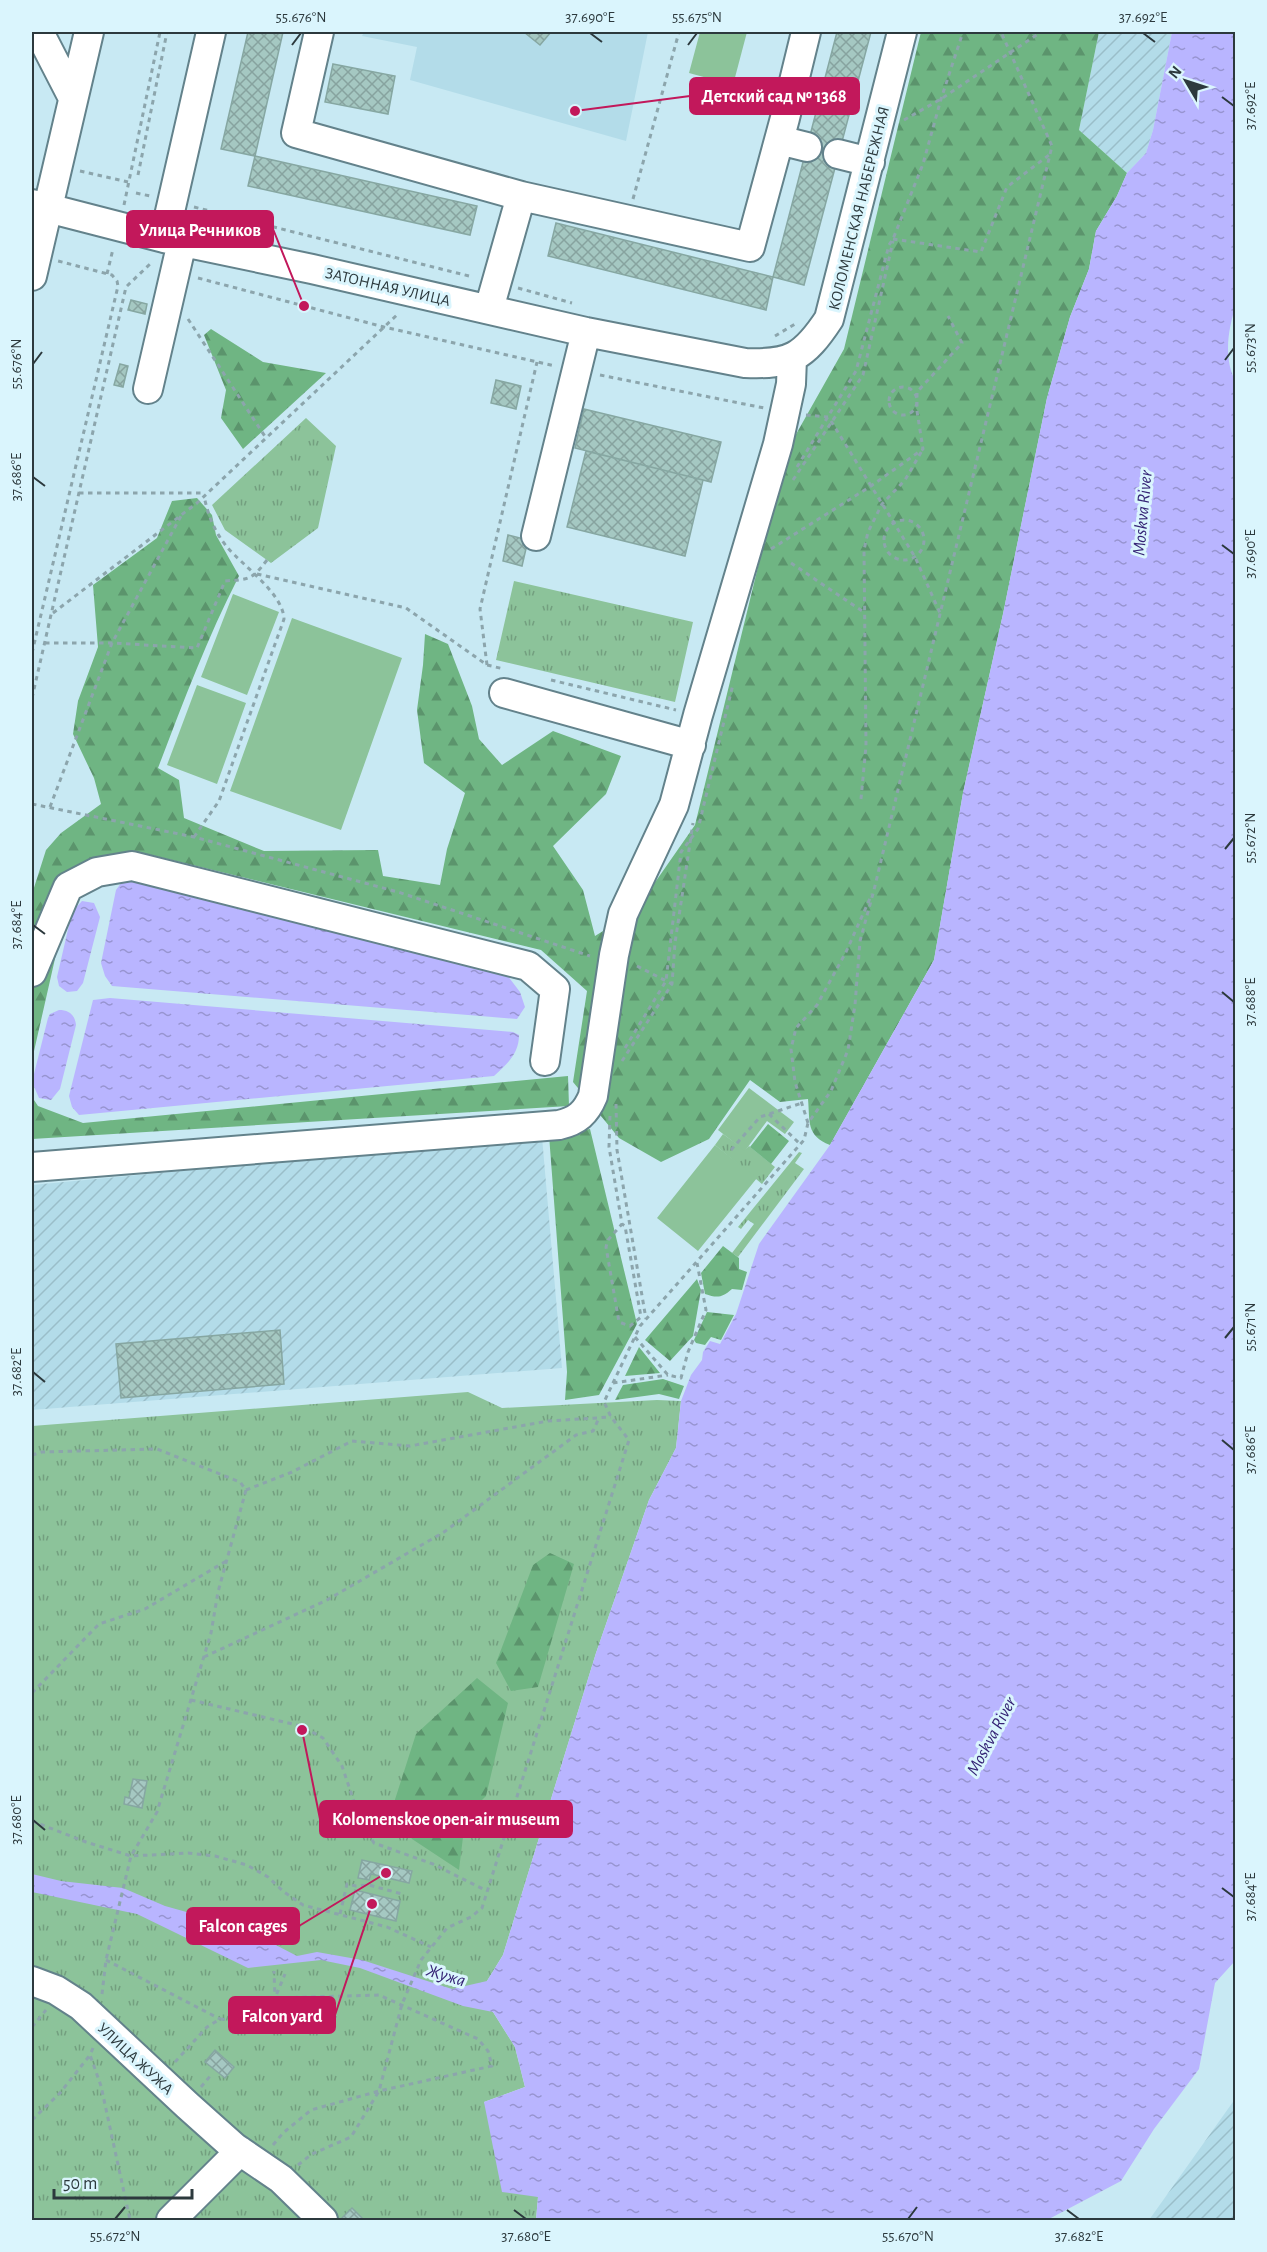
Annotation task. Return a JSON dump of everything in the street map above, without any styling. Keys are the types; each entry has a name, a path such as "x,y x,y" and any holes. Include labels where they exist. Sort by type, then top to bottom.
{"street":[{"path":"39,32 73,98"},
{"path":"34,266 40,206 73,98 89,32"},
{"path":"148,389 173,282 172,202 211,32"},
{"path":"319,32 296,133 521,196 750,247 806,32"},
{"name":"КОЛОМЕНСКАЯ НАБЕРЕЖНАЯ","path":"745,363 771,364 792,358 814,342 829,320 902,32"},
{"path":"779,140 807,147"},
{"path":"838,154 870,162"},
{"path":"493,296 521,196"},
{"name":"ЗАТОННАЯ УЛИЦА","path":"40,206 173,240 414,292 493,296 586,332 745,363"},
{"path":"536,536 586,332"},
{"path":"32,1167 534,1127 571,1122 580,1117 588,1108 593,1096 614,955 623,914 674,805 698,715 778,444 791,384 792,358"},
{"path":"507,681 691,745"},
{"path":"32,972 68,887 97,872 132,866 528,966 555,989 545,1061"},
{"name":"УЛИЦА ЖУЖА","path":"32,1981 56,1990 73,2001 244,2154 281,2179 323,2220"},
{"path":"171,2220 244,2154"}],"path":[{"path":"107,274 160,32"},
{"path":"138,175 167,32"},
{"path":"627,220 679,32"},
{"path":"893,239 889,245 856,372 788,484 863,375 893,239 923,164 963,32"},
{"path":"281,2179 312,2154 351,2137 379,2091 402,2004 421,1960 447,1928 471,1917 482,1908 629,1440 611,1417 604,1402 635,1337 646,1320 804,1140 808,1123 831,1091 848,1050 855,1005 860,940 874,890 1052,146 1000,32"},
{"path":"903,121 941,99 1041,32"},
{"path":"893,239 981,252 1007,187 1050,154"},
{"path":"172,202 430,265 493,296 577,304"},
{"path":"32,698 126,287 150,264 173,282 266,438"},
{"path":"51,614 206,495 403,309 430,265"},
{"path":"32,653 118,286 117,280 107,274 34,266"},
{"path":"173,282 577,371 785,412 828,417"},
{"path":"861,799 866,746 864,550 868,532 882,504 905,480 923,449 916,402 914,393 907,388 894,390 889,398 890,406 901,414 909,413 915,406 916,402 917,392 962,343 948,316"},
{"path":"766,341 784,332 801,319"},
{"path":"488,665 480,609 537,362"},
{"path":"828,417 915,557 940,614"},
{"path":"769,542 765,553 871,486 923,449"},
{"path":"79,493 206,495"},
{"path":"194,837 219,801 284,619 284,611 256,574 227,547 209,520 206,495"},
{"path":"50,808 112,643 182,514"},
{"path":"907,520 919,526 923,531 924,544 915,557 905,561 892,557 888,552 884,540 889,527 894,523 907,520"},
{"path":"45,643 112,643 197,648 225,581 250,579 267,560"},
{"path":"791,563 865,613"},
{"path":"256,574 406,608 488,665 507,681"},
{"path":"543,678 698,715"},
{"path":"726,688 729,678"},
{"path":"616,1063 666,981 681,852 699,829 734,679"},
{"path":"32,804 194,837 398,892 587,956 614,955 672,984"},
{"path":"622,1062 672,984 675,943 695,814"},
{"path":"808,1123 795,1082 791,1049 796,1028 817,1005 846,952 874,890"},
{"path":"616,1094 617,1150 646,1320"},
{"path":"731,1150 760,1117 802,1103"},
{"path":"610,1106 609,1146 622,1224 626,1226 641,1317 630,1326 619,1322 606,1247 608,1240 622,1224"},
{"path":"769,1114 800,1144"},
{"path":"612,1384 668,1375 681,1378 688,1352 706,1310 696,1262"},
{"path":"635,1337 668,1375"},
{"path":"246,1490 292,1472 352,1441 410,1446 548,1421 611,1417"},
{"path":"203,1658 327,1600 444,1532 576,1435 592,1431 599,1418"},
{"path":"32,1455 42,1452 157,1449 240,1482 246,1490"},
{"path":"246,1490 218,1592 211,1633 157,1812 131,1856 106,1960 220,2019 248,2022 262,2017 275,1998 285,1974"},
{"path":"32,1693 99,1624 145,1609 228,1560"},
{"path":"191,1700 301,1726 323,1738 342,1766 361,1822 374,1843 434,1864 487,1890"},
{"path":"32,1821 131,1856 188,1853 247,1865 268,1877 303,1905 387,1927 431,1947"},
{"path":"340,1914 347,1884 369,1885 402,1894"},
{"path":"274,1971 275,1998"},
{"path":"244,2154 283,2133 311,2110 379,2091 492,2067 488,2051 478,2039 379,1995 275,1998"},
{"path":"159,2079 207,2027 220,2019"},
{"path":"32,2120 60,2093 90,2055 99,2025"},
{"path":"90,2055 101,2086 130,2220"}],"shaded area":[{"path":"364,32 648,32 626,141 410,80 417,47 362,36"},
{"path":"1099,32 1172,32 1153,130 1146,153 1127,173 1079,130"},
{"path":"542,1137 562,1368 32,1410 32,1185"},
{"path":"1235,2099 1235,2220 1149,2220"}],"green space":[{"path":"700,32 747,32 733,85 689,73"},
{"path":"921,32 1099,32 1079,130 1127,173 1117,196 1096,231 1089,269 1070,317 1047,398 1003,614 963,793 934,960 830,1145 813,1132 808,1099 780,1102 750,1080 709,1139 661,1162 619,1138 573,1082 587,991 541,950 143,853 96,866 69,897 32,1060 32,894 46,850 61,833 101,804 94,778 73,734 78,701 98,647 93,585 157,538 172,501 197,498 212,515 216,535 239,576 206,647 158,768 179,780 184,818 264,851 378,850 383,876 440,885 447,849 465,793 424,763 417,710 425,634 448,644 472,706 479,739 502,765 553,731 621,756 606,794 553,846 583,890 595,936 635,911 695,825 786,452 844,349"},
{"path":"211,329 263,362 326,373 243,449 221,418 226,390 204,335"},
{"path":"306,418 336,446 318,528 271,563 225,530 212,505"},
{"path":"514,581 693,622 675,702 496,660"},
{"path":"233,594 279,612 247,695 201,677"},
{"path":"292,618 402,658 341,830 230,791"},
{"path":"197,685 246,703 217,784 167,765"},
{"path":"568,1076 569,1106 32,1139 32,1097 38,1106 83,1123"},
{"path":"749,1088 794,1122 785,1134 767,1121 745,1151 718,1130"},
{"path":"768,1124 789,1141 771,1164 750,1147"},
{"path":"590,1129 637,1324 599,1395 565,1400 567,1372 549,1135"},
{"path":"723,1134 745,1150 749,1146 775,1167 762,1184 715,1145"},
{"path":"715,1145 757,1178 698,1251 657,1218"},
{"path":"799,1152 802,1153 795,1163 804,1169 738,1257 732,1253 754,1224 748,1220 741,1229 738,1227"},
{"path":"723,1246 739,1258 739,1269 747,1272 742,1290 732,1289 719,1296 705,1294 701,1273"},
{"path":"697,1279 701,1290 693,1336 670,1361 645,1340"},
{"path":"707,1312 734,1315 721,1340 711,1337 705,1345 696,1343 694,1340"},
{"path":"639,1347 660,1373 625,1376"},
{"path":"663,1379 684,1386 679,1399 659,1394 615,1400 623,1385"},
{"path":"468,1392 502,1408 657,1400 681,1401 676,1448 649,1500 596,1653 503,1955 487,1981 493,2012 515,2047 525,2087 484,2102 538,2197 536,2220 32,2220 32,1426"},
{"path":"550,1553 574,1564 538,1687 511,1691 496,1663 533,1565"},
{"path":"477,1678 508,1703 486,1796 456,1826 463,1837 459,1870 412,1839 391,1812 416,1734"}],"water":[{"name":"Moskva River","path":"1172,32 1236,32 1236,305 1228,344 1229,364 1236,382 1235,1961 1215,1983 1199,2069 1154,2129 1121,2181 1047,2220 536,2220 538,2197 502,2192 484,2102 525,2087 515,2047 493,2012 463,2006 360,1968 321,1960 248,1968 137,1914 32,1892 32,1874 61,1881 123,1888 165,1906 233,1925 268,1919 270,1942 297,1956 317,1952 362,1960 452,1989 487,1981 503,1955 596,1653 649,1500 676,1448 681,1401 691,1375 702,1360 703,1352 710,1341 720,1344 736,1314 759,1244 830,1145 934,960 963,793 1003,614 1047,398 1070,317 1089,269 1096,231 1117,196 1127,173 1146,153 1153,130"},
{"path":"127,875 507,975 520,992 525,1007 517,1019 112,986 105,976 101,963 116,890"},
{"path":"82,901 94,903 100,917 83,983 77,991 67,992 59,986 57,977 72,912"},
{"path":"110,998 513,1032 519,1035 517,1048 511,1058 494,1076 79,1115 72,1107 69,1096 93,1000"},
{"path":"59,1010 71,1014 76,1025 60,1089 51,1100 39,1098 32,1082 48,1018 50,1014"}],"building":[{"path":"248,32 283,32 255,156 221,149"},
{"path":"524,32 551,32 540,45"},
{"path":"837,32 871,32 804,285 773,277"},
{"path":"333,64 395,76 388,114 325,102"},
{"path":"255,156 477,206 470,235 248,186"},
{"path":"556,223 773,277 766,310 548,256"},
{"path":"131,300 147,304 145,314 128,310"},
{"path":"120,364 128,366 123,387 114,385"},
{"path":"496,380 521,386 516,409 491,403"},
{"path":"584,409 721,442 711,482 575,448"},
{"path":"586,451 703,480 685,556 567,527"},
{"path":"508,535 528,540 522,566 503,561"},
{"path":"280,1330 284,1384 121,1398 116,1344"},
{"path":"133,1779 147,1781 142,1808 124,1804 125,1797 129,1798"},
{"path":"362,1860 412,1871 409,1883 371,1874 369,1880 358,1878"},
{"path":"355,1890 400,1901 396,1921 350,1910"},
{"path":"215,2050 234,2067 225,2078 205,2062"},
{"path":"352,2208 364,2220 340,2220"}],"place":[{"name":"Детский сад № 1368","path":"575,111"},
{"name":"Улица Речников","path":"304,306"},
{"name":"Kolomenskoe open-air museum","path":"302,1730"},
{"name":"Falcon cages","path":"386,1873"},
{"name":"Falcon yard","path":"372,1904"}],"water label":[{"name":"Жужа","path":"446,1975"}]}
